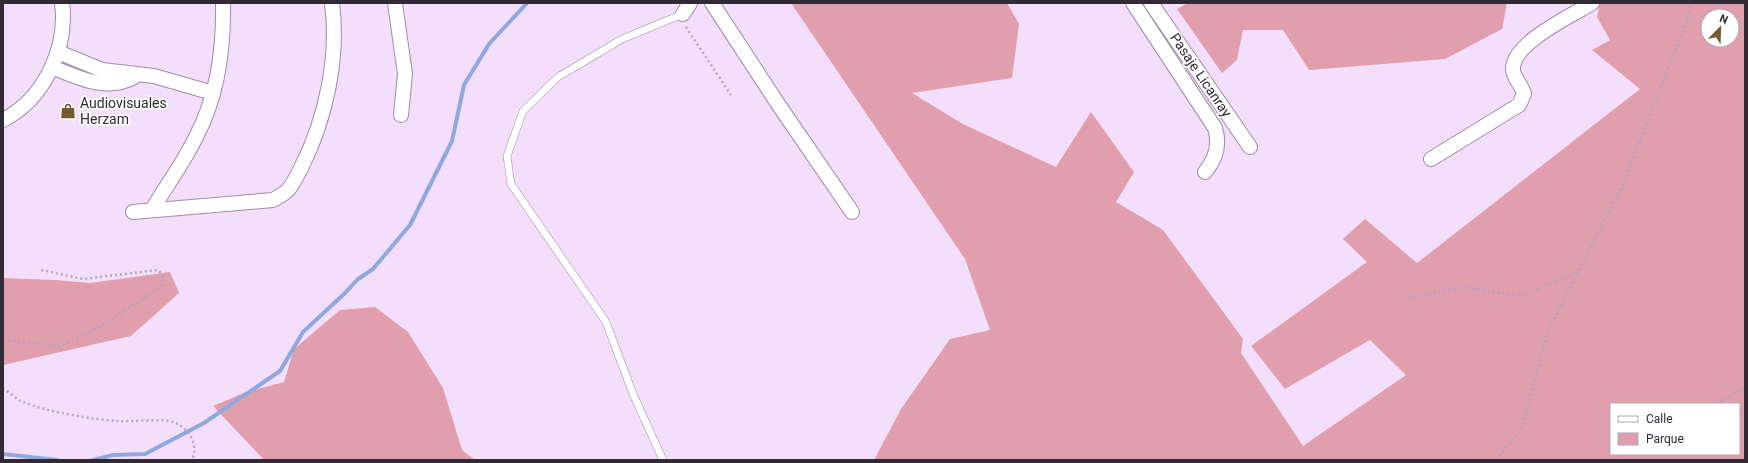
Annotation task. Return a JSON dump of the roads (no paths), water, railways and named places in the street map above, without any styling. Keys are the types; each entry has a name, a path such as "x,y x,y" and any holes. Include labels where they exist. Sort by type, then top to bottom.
{"street":[{"path":"3,120 23,106 35,95 52,67 58,52 63,22 62,3"},
{"path":"208,92 214,42 214,3"},
{"path":"152,210 152,191 187,135 208,92 218,78 222,48 222,3"},
{"path":"273,200 291,169 301,147 316,102 323,54 324,3"},
{"path":"133,212 273,200 287,192 294,182 312,145 324,109 333,47 332,3"},
{"path":"395,3 405,74 401,115"},
{"path":"712,3 778,104 852,212"},
{"path":"1133,3 1215,128 1217,150 1210,166 1205,172"},
{"name":"Pasaje Licanray","path":"1152,3 1250,147"},
{"path":"1432,159 1519,105 1524,94 1514,76 1513,66 1518,53 1536,37 1592,3"},
{"path":"58,52 102,70 178,82 208,92"},
{"path":"52,67 92,82 125,82 138,75"}],"lane":[{"path":"664,460 633,394 606,322 511,184 507,156 523,111 558,77 622,39 686,9"}],"waterway":[{"path":"93,460 113,455 145,454 204,423 280,371 303,332 358,279 373,269 410,225 452,141 464,85 489,44 527,3"},
{"path":"3,454 57,460"}],"place":[{"name":"Audiovisuales Herzam","path":"68,111"}]}
